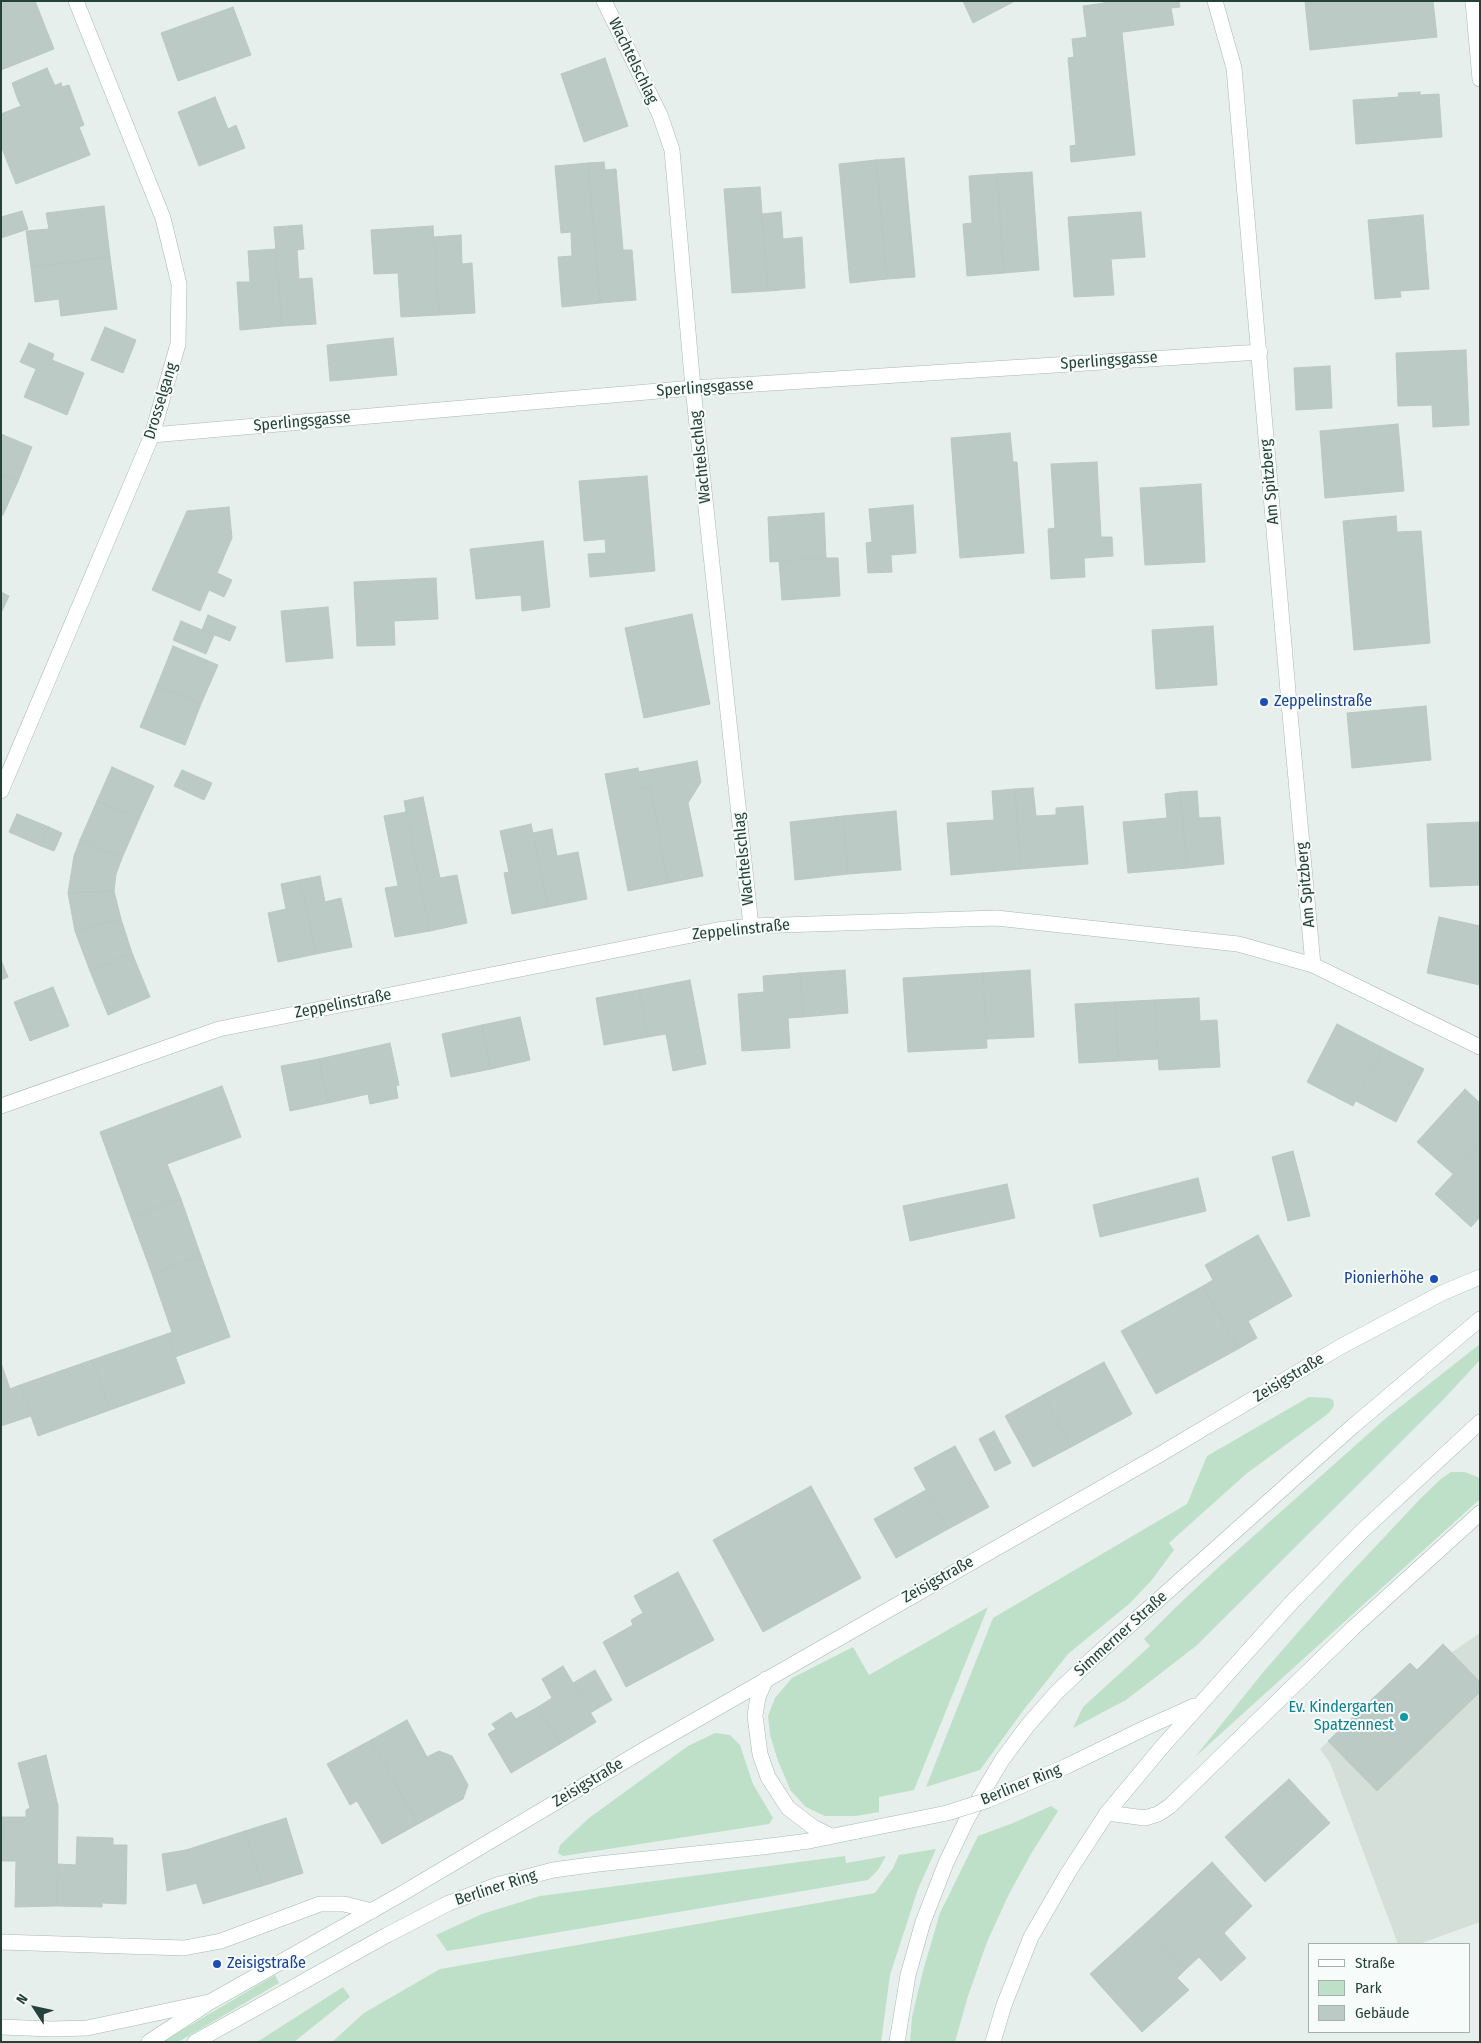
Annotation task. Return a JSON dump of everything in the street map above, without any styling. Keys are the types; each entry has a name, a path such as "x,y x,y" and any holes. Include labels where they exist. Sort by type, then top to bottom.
{"street":[{"name":"Drosselgang","path":"1,791 152,436 178,344 179,284 163,218 76,1"},
{"name":"Wachtelschlag","path":"604,1 660,114 672,150 693,388 751,926"},
{"name":"Am Spitzberg","path":"1215,1 1234,68 1288,693 1314,965"},
{"path":"1473,1 1480,79"},
{"name":"Sperlingsgasse","path":"152,436 693,388 1260,352"},
{"name":"Zeppelinstraße","path":"1,1106 220,1029 707,932 751,926 996,918 1238,944 1314,965 1480,1047"},
{"name":"Zeisigstraße","path":"372,1911 766,1679 1159,1454 1340,1347 1442,1293 1480,1277"},
{"name":"Simmerner Straße","path":"896,2042 908,1976 923,1922 946,1863 966,1819 1002,1760 1028,1725 1057,1692 1100,1651 1353,1426 1480,1319"},
{"path":"993,2042 1004,2005 1031,1937 1068,1873 1107,1813 1200,1703 1334,1559 1418,1477 1480,1422"},
{"path":"1107,1813 1146,1818 1158,1814 1170,1806 1353,1628 1480,1513"},
{"path":"766,1679 758,1696 755,1716 760,1754 768,1777 788,1808 813,1827 831,1836"},
{"name":"Berliner Ring","path":"195,2042 387,1935 449,1903 497,1884 553,1870 762,1847 831,1836 947,1813 988,1800 1067,1766 1200,1703"},
{"path":"1,1942 184,1948 222,1941 320,1904 344,1904 372,1911"},
{"path":"150,2042 210,2002 372,1911"},
{"path":"1,2027 87,2028 210,2002"}],"shaded area":[{"path":"1480,1633 1480,1922 1422,1943 1398,1943 1330,1763 1320,1749 1410,1663 1417,1670 1443,1644 1452,1652"}],"green space":[{"path":"1480,1344 1480,1360 1442,1401 1196,1646 1126,1700 1073,1728 1083,1707 1150,1646 1144,1639 1176,1607 1386,1418"},
{"path":"1309,1397 1329,1398 1333,1400 1334,1406 1329,1413 1246,1474 1169,1543 1174,1550 1151,1581 1129,1604 1068,1654 1022,1712 980,1770 926,1787 993,1618 1187,1504 1207,1456"},
{"path":"1451,1472 1465,1472 1480,1478 1480,1499 1195,1757 1265,1670 1342,1582 1422,1497"},
{"path":"988,1607 914,1790 879,1797 879,1812 856,1816 825,1816 806,1807 791,1791 778,1761 770,1735 768,1716 775,1698 792,1678 853,1647 869,1675"},
{"path":"715,1733 730,1735 740,1745 753,1784 773,1818 769,1824 563,1856 558,1853 560,1845 589,1818 688,1746"},
{"path":"1051,1806 1058,1811 1009,1894 987,1942 968,1996 955,2042 910,2042 912,2017 940,1913 978,1836"},
{"path":"936,1849 918,1889 890,1975 881,2042 332,2042 364,2013 440,1969 875,1893 893,1868 899,1855"},
{"path":"845,1856 846,1863 886,1856 878,1870 868,1880 447,1951 436,1935 482,1914 540,1896"},
{"path":"275,1975 279,1983 178,2042 162,2042"},
{"path":"343,1987 350,1997 294,2042 257,2042"}],"building":[{"path":"1,1 35,1 54,49 1,70"},
{"path":"963,1 1015,1 973,23"},
{"path":"1104,1 1179,1 1180,7 1171,8 1174,25 1087,37 1083,6 1104,3"},
{"path":"1305,1 1433,1 1437,37 1310,50"},
{"path":"233,7 251,55 178,81 161,33"},
{"path":"1122,33 1135,155 1071,162 1070,146 1076,145 1068,58 1074,57 1072,39"},
{"path":"605,58 628,126 584,142 561,74"},
{"path":"47,68 55,86 18,100 12,83"},
{"path":"61,83 62,87 69,85 84,125 79,127 90,155 16,184 1,146 1,114 21,106 18,100"},
{"path":"1420,92 1420,95 1439,94 1442,137 1356,144 1353,100 1399,97 1398,93"},
{"path":"215,97 228,129 236,125 245,148 199,166 178,112"},
{"path":"904,158 915,277 887,279 876,160"},
{"path":"876,160 887,279 850,283 839,164"},
{"path":"604,162 605,170 616,169 623,250 632,250 636,300 600,303 588,163"},
{"path":"588,163 600,303 562,307 558,257 572,256 571,232 561,233 555,166"},
{"path":"1032,172 1039,270 1004,273 997,174"},
{"path":"997,174 1004,273 967,276 963,224 972,223 969,176"},
{"path":"760,187 768,291 732,293 724,189"},
{"path":"104,206 110,257 31,267 26,231 49,229 46,213"},
{"path":"22,211 28,229 1,238 1,217"},
{"path":"781,212 783,239 802,237 805,288 768,291 762,214"},
{"path":"1141,212 1145,257 1111,259 1114,295 1074,297 1068,217"},
{"path":"1423,215 1429,289 1400,291 1401,297 1375,299 1368,220"},
{"path":"302,225 304,249 297,250 299,279 312,278 316,324 282,326 274,227"},
{"path":"433,226 439,315 401,317 398,273 374,274 371,230"},
{"path":"461,235 462,264 472,263 475,313 439,315 434,237"},
{"path":"276,249 282,326 240,330 237,282 250,282 248,251"},
{"path":"110,257 117,309 61,316 59,299 35,302 31,267"},
{"path":"105,327 136,340 123,373 91,360"},
{"path":"393,338 397,375 330,381 327,345"},
{"path":"29,343 54,354 52,360 84,373 67,415 24,397 36,369 20,362"},
{"path":"1466,350 1469,425 1433,427 1432,405 1398,406 1396,353"},
{"path":"1330,366 1332,408 1296,410 1294,368"},
{"path":"1398,424 1404,491 1325,498 1320,431"},
{"path":"1010,433 1013,462 1017,462 1024,553 960,558 951,438"},
{"path":"1,434 32,447 18,481 1,474"},
{"path":"1097,462 1101,537 1112,537 1113,556 1084,558 1085,577 1051,579 1048,529 1055,528 1051,464"},
{"path":"1,474 18,481 3,515 1,515"},
{"path":"647,476 655,571 590,577 588,554 606,553 605,539 584,541 579,481"},
{"path":"1201,484 1205,562 1145,565 1140,488"},
{"path":"913,505 916,553 891,555 892,572 868,573 866,543 872,542 869,509"},
{"path":"229,507 232,538 217,573 232,580 224,597 209,590 200,611 152,590 187,511"},
{"path":"824,513 826,558 770,562 768,517"},
{"path":"1396,516 1397,532 1421,531 1430,643 1354,650 1343,521"},
{"path":"543,541 550,607 522,611 521,595 476,599 470,549"},
{"path":"838,558 840,596 782,600 779,561"},
{"path":"436,578 438,619 394,621 395,645 357,646 354,582"},
{"path":"1,592 9,596 1,613"},
{"path":"328,607 333,658 286,662 281,611"},
{"path":"692,614 710,704 644,718 625,628"},
{"path":"208,615 236,627 230,641 202,630"},
{"path":"181,621 214,635 206,654 173,640"},
{"path":"1213,626 1217,685 1156,689 1152,630"},
{"path":"173,646 218,665 201,704 157,686"},
{"path":"157,686 201,704 185,745 140,727"},
{"path":"1426,706 1431,760 1352,768 1347,713"},
{"path":"697,761 701,782 688,803 703,876 668,883 650,787 642,788 638,772"},
{"path":"112,767 154,786 139,819 97,801"},
{"path":"638,768 642,788 650,787 668,883 628,891 605,774"},
{"path":"182,770 212,783 204,800 174,786"},
{"path":"1033,788 1036,816 1056,815 1056,808 1083,806 1088,864 1021,869 1015,789"},
{"path":"1015,789 1021,869 951,875 947,823 994,820 992,791"},
{"path":"1197,791 1199,818 1220,817 1224,864 1187,868 1180,792"},
{"path":"1180,792 1187,868 1128,873 1123,822 1167,818 1165,794"},
{"path":"423,797 440,878 457,875 467,923 430,931 404,801"},
{"path":"97,801 139,819 122,858 80,840"},
{"path":"896,811 901,870 848,874 843,816"},
{"path":"406,812 430,931 395,937 385,888 398,886 384,816"},
{"path":"17,814 49,827 41,846 9,832"},
{"path":"843,816 848,874 795,880 790,822"},
{"path":"1480,822 1480,885 1430,887 1427,824"},
{"path":"531,824 548,907 512,914 504,873 509,872 500,831"},
{"path":"49,827 62,833 54,851 41,846"},
{"path":"552,829 557,856 578,852 587,899 548,907 533,833"},
{"path":"80,840 122,858 116,874 114,891 68,893 74,856"},
{"path":"320,876 325,902 341,898 352,947 316,954 300,880"},
{"path":"300,880 316,954 278,962 268,913 286,909 281,884"},
{"path":"114,891 121,919 75,931 68,893"},
{"path":"1439,917 1480,926 1480,985 1427,973"},
{"path":"121,919 132,953 90,971 75,931"},
{"path":"132,953 150,997 108,1015 90,971"},
{"path":"1,960 8,977 1,980"},
{"path":"845,970 848,1013 803,1017 800,973"},
{"path":"1030,970 1034,1037 987,1039 983,973"},
{"path":"800,973 803,1017 788,1018 790,1048 742,1051 738,994 764,992 763,976"},
{"path":"983,973 987,1048 908,1052 903,978"},
{"path":"690,980 706,1064 673,1071 666,1034 648,1037 639,990"},
{"path":"53,987 69,1026 30,1041 14,1002"},
{"path":"639,990 648,1037 604,1045 596,998"},
{"path":"1199,998 1200,1021 1217,1020 1220,1067 1159,1070 1155,1000"},
{"path":"1155,1000 1158,1059 1118,1061 1115,1002"},
{"path":"1115,1002 1118,1061 1079,1063 1075,1004"},
{"path":"520,1017 530,1060 491,1069 482,1025"},
{"path":"1337,1024 1383,1048 1353,1106 1307,1082"},
{"path":"482,1025 491,1069 451,1077 442,1034"},
{"path":"390,1043 399,1085 396,1086 398,1098 370,1104 368,1094 328,1103 319,1059"},
{"path":"1383,1048 1424,1069 1396,1122 1356,1101"},
{"path":"319,1059 328,1103 290,1111 281,1066"},
{"path":"222,1086 241,1137 167,1164 181,1199 131,1217 100,1132"},
{"path":"1465,1089 1480,1103 1480,1145 1453,1174 1417,1142"},
{"path":"1480,1145 1480,1217 1471,1227 1435,1194"},
{"path":"1293,1151 1310,1216 1288,1221 1272,1157"},
{"path":"1198,1178 1206,1211 1100,1237 1093,1205"},
{"path":"1007,1184 1015,1218 910,1241 903,1206"},
{"path":"181,1199 201,1256 152,1274 131,1217"},
{"path":"1258,1235 1292,1296 1248,1321 1257,1338 1238,1349 1203,1286 1213,1280 1205,1265"},
{"path":"201,1256 230,1337 175,1357 167,1334 172,1332 152,1274"},
{"path":"1203,1286 1238,1349 1156,1394 1121,1331"},
{"path":"167,1334 185,1383 110,1410 92,1360"},
{"path":"92,1360 110,1410 38,1436 20,1385"},
{"path":"1104,1362 1132,1414 1071,1447 1043,1395"},
{"path":"1,1363 10,1389 20,1385 31,1416 1,1426"},
{"path":"1043,1395 1071,1447 1033,1467 1005,1416"},
{"path":"994,1431 1011,1463 995,1471 979,1439"},
{"path":"955,1446 989,1507 948,1529 914,1468"},
{"path":"811,1486 861,1578 763,1632 713,1540"},
{"path":"926,1490 948,1529 896,1558 874,1519"},
{"path":"678,1572 714,1640 626,1687 603,1642 633,1625 631,1620 643,1613 634,1596"},
{"name":"Ev. Kindergarten Spatzennest","path":"1443,1644 1480,1682 1480,1692 1377,1791 1328,1741 1410,1663 1417,1670"},
{"path":"563,1666 596,1722 560,1744 538,1707 552,1698 542,1679"},
{"path":"595,1670 612,1700 590,1713 573,1683"},
{"path":"538,1707 560,1744 511,1773 488,1734 496,1729 492,1724 511,1712 516,1719"},
{"path":"407,1720 427,1757 439,1751 452,1756 468,1785 463,1799 418,1824 371,1740"},
{"path":"371,1740 418,1824 382,1844 357,1801 350,1805 327,1764"},
{"path":"46,1755 58,1806 57,1906 15,1907 16,1861 1,1861 2,1817 26,1817 26,1810 30,1808 18,1763"},
{"path":"1289,1779 1330,1823 1265,1882 1225,1837"},
{"path":"286,1818 303,1873 262,1886 245,1831"},
{"path":"245,1831 262,1886 203,1904 186,1850"},
{"path":"77,1837 113,1838 113,1845 127,1845 126,1904 102,1903 102,1907 57,1906 58,1864 76,1865"},
{"path":"186,1850 197,1883 167,1891 162,1854"},
{"path":"1212,1862 1252,1906 1224,1933 1246,1958 1221,1981 1199,1957 1186,1969 1145,1924"},
{"path":"1145,1924 1186,1969 1177,1978 1189,1990 1142,2032 1090,1974"}],"place":[{"name":"Zeppelinstraße","path":"1264,702"},
{"name":"Pionierhöhe","path":"1434,1279"},
{"name":"Ev. Kindergarten Spatzennest","path":"1404,1717"},
{"name":"Zeisigstraße","path":"217,1964"}]}
